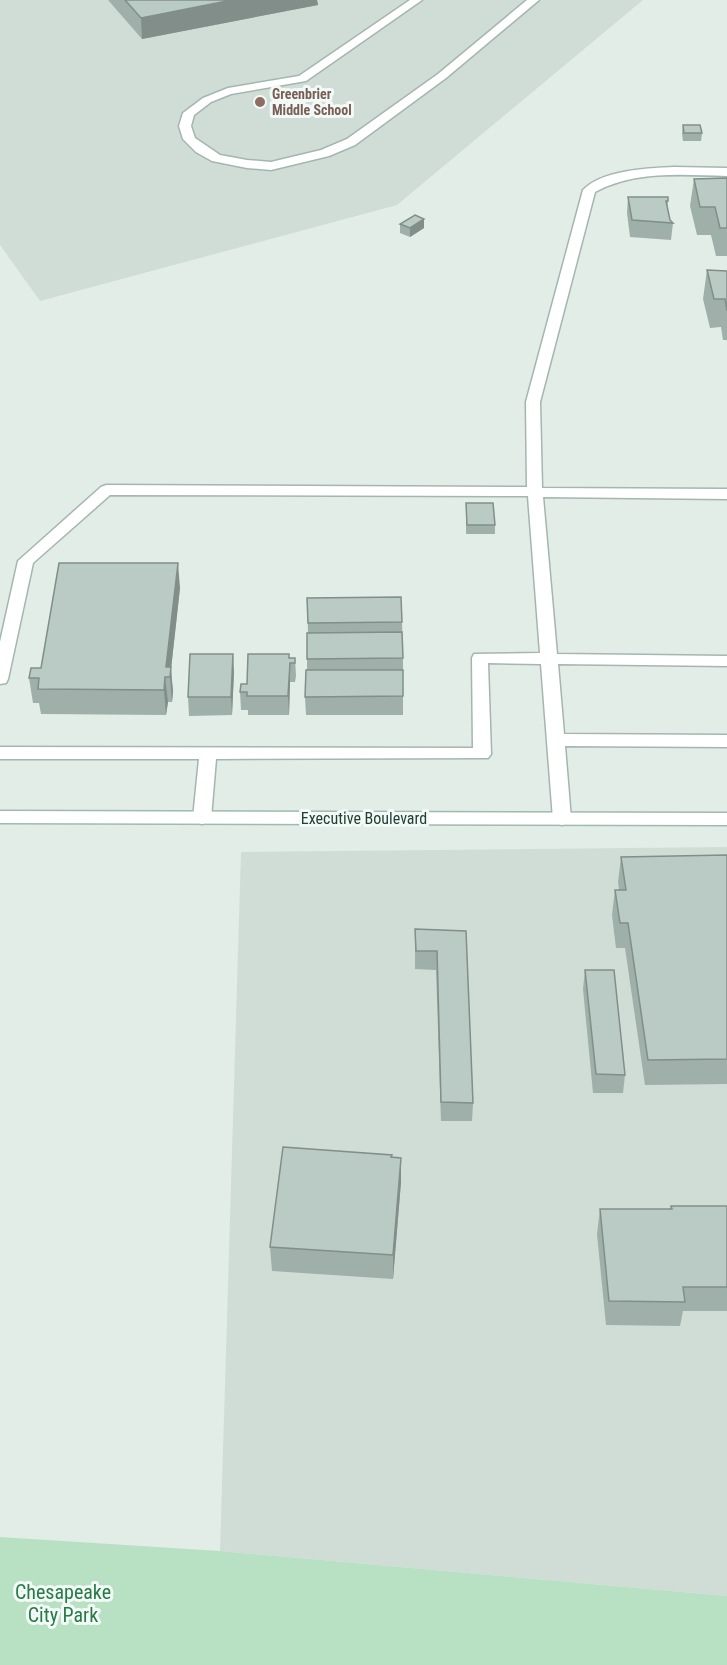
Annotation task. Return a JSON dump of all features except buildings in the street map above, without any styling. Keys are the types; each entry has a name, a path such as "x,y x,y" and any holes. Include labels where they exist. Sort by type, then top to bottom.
{"street":[{"path":"417,0 302,79 228,91 207,100 189,113 185,126 189,139 200,149 216,158 247,164 271,166 325,153 351,142 442,76 534,0"},
{"path":"562,819 535,492 532,402 589,190 603,181 629,175 727,172"},
{"path":"0,679 26,561 106,490 727,494"},
{"path":"0,753 482,754 480,658 727,660"},
{"path":"555,740 727,741"},
{"path":"202,818 208,754"},
{"name":"Executive Boulevard","path":"0,817 727,819"}],"shaded area":[{"name":"Greenbrier Middle School","path":"0,0 643,0 397,205 40,301 0,245"},
{"path":"727,847 727,1596 220,1551 241,852"}],"green space":[{"name":"Chesapeake City Park","path":"0,1537 220,1551 727,1596 727,1665 0,1665"}],"place":[{"name":"Greenbrier Middle School","path":"260,102"}]}
